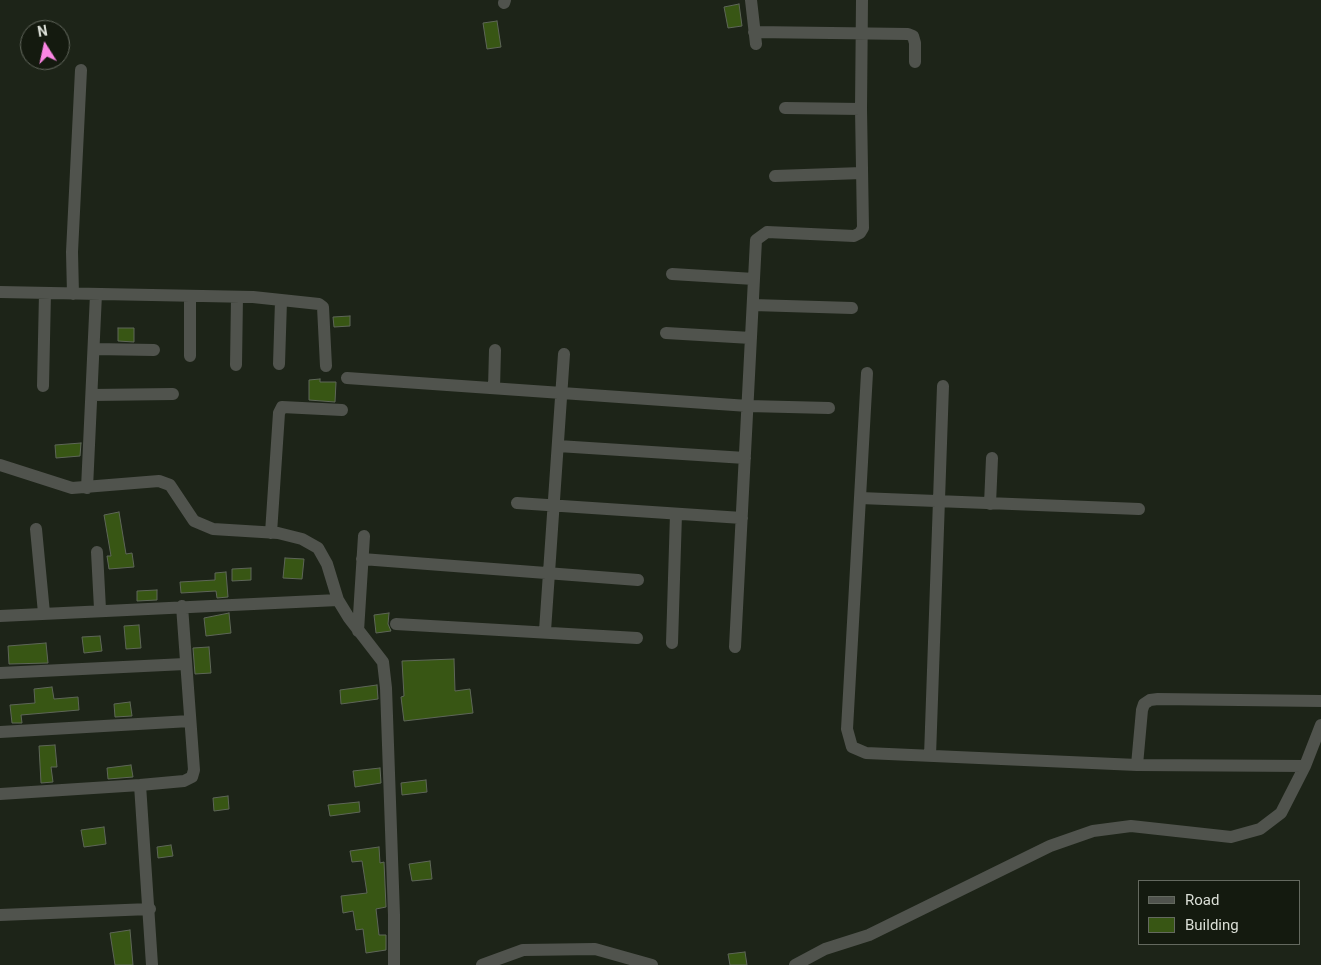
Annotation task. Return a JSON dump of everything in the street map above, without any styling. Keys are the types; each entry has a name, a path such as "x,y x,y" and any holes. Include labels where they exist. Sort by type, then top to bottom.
{"street":[{"path":"751,0 755,38 862,34 913,36 915,62"},
{"path":"735,647 756,240 767,232 847,236 860,233 863,228 862,0"},
{"path":"73,294 72,252 81,70"},
{"path":"786,108 861,109"},
{"path":"775,176 862,173"},
{"path":"672,274 754,279"},
{"path":"0,292 237,297 319,304 323,307 326,366"},
{"path":"43,386 44,293"},
{"path":"88,488 96,294"},
{"path":"190,296 190,356"},
{"path":"236,365 237,297"},
{"path":"279,364 281,301"},
{"path":"753,305 852,308"},
{"path":"666,333 751,338"},
{"path":"94,349 154,350"},
{"path":"494,388 495,350"},
{"path":"545,631 564,354"},
{"path":"867,373 847,730 852,747 866,753 1137,765 1305,766"},
{"path":"347,378 748,406 830,408"},
{"path":"930,756 943,386"},
{"path":"92,396 173,394"},
{"path":"271,533 279,413 282,407 342,410"},
{"path":"558,446 745,458"},
{"path":"990,504 992,458"},
{"path":"0,465 72,488 159,481 170,485 194,521 213,529 271,533 302,540 318,548 327,564 338,600 358,631 382,662 386,688 394,906 394,965"},
{"path":"860,498 1139,509"},
{"path":"517,503 742,518"},
{"path":"672,643 676,514"},
{"path":"36,529 44,613"},
{"path":"358,631 364,536"},
{"path":"97,552 100,610"},
{"path":"362,559 638,580"},
{"path":"0,616 338,600"},
{"path":"0,794 140,785 184,781 192,777 194,770 182,606"},
{"path":"396,624 545,631 637,638"},
{"path":"0,673 185,664"},
{"path":"1137,765 1142,710 1144,704 1150,700 1158,698 1321,701"},
{"path":"0,732 190,722"},
{"path":"795,965 825,949 869,935 1050,846 1093,831 1131,826 1231,837 1260,829 1281,813 1305,766 1321,725"},
{"path":"140,785 150,909 152,965"},
{"path":"0,915 150,909"},
{"path":"482,965 522,950 595,949 652,965"}],"building":[{"path":"739,4 742,26 728,28 724,7"},
{"path":"497,21 501,47 487,49 483,23"},
{"path":"350,316 350,326 334,327 333,317"},
{"path":"118,328 134,328 134,342 118,341"},
{"path":"320,379 320,382 336,382 335,402 309,400 309,380"},
{"path":"81,443 80,456 56,458 55,445"},
{"path":"119,512 126,554 132,553 134,567 109,569 107,556 111,556 104,515"},
{"path":"285,558 304,559 302,579 283,578"},
{"path":"251,568 251,580 232,581 232,569"},
{"path":"226,572 228,597 217,598 216,591 181,593 180,582 215,580 215,573"},
{"path":"157,590 157,600 137,601 137,591"},
{"path":"229,613 231,633 206,636 204,618"},
{"path":"389,613 388,624 391,631 376,633 374,615"},
{"path":"139,625 141,648 126,649 124,626"},
{"path":"100,636 102,651 84,653 82,637"},
{"path":"46,643 48,663 9,664 8,646"},
{"path":"209,647 211,673 195,674 193,648"},
{"path":"454,659 455,691 470,689 473,713 404,721 401,697 404,696 402,661"},
{"path":"377,685 378,699 341,704 340,690"},
{"path":"52,687 54,699 78,697 79,710 21,715 22,723 12,723 10,705 35,703 34,689"},
{"path":"130,702 132,716 115,717 114,704"},
{"path":"55,745 57,767 51,767 53,782 41,783 39,746"},
{"path":"131,765 133,777 108,779 107,768"},
{"path":"380,768 381,783 355,787 353,771"},
{"path":"426,780 427,792 402,795 401,783"},
{"path":"228,796 229,809 214,811 213,798"},
{"path":"359,802 360,812 330,816 328,805"},
{"path":"104,827 106,844 84,847 81,830"},
{"path":"171,845 173,856 158,858 157,847"},
{"path":"379,847 380,863 384,862 386,907 376,909 379,935 386,935 386,950 366,953 363,929 356,930 353,911 343,913 341,896 367,893 362,861 352,862 350,851"},
{"path":"430,861 432,879 412,881 409,864"},
{"path":"130,930 133,965 115,965 110,933"},
{"path":"745,952 747,965 730,965 728,954"}]}
